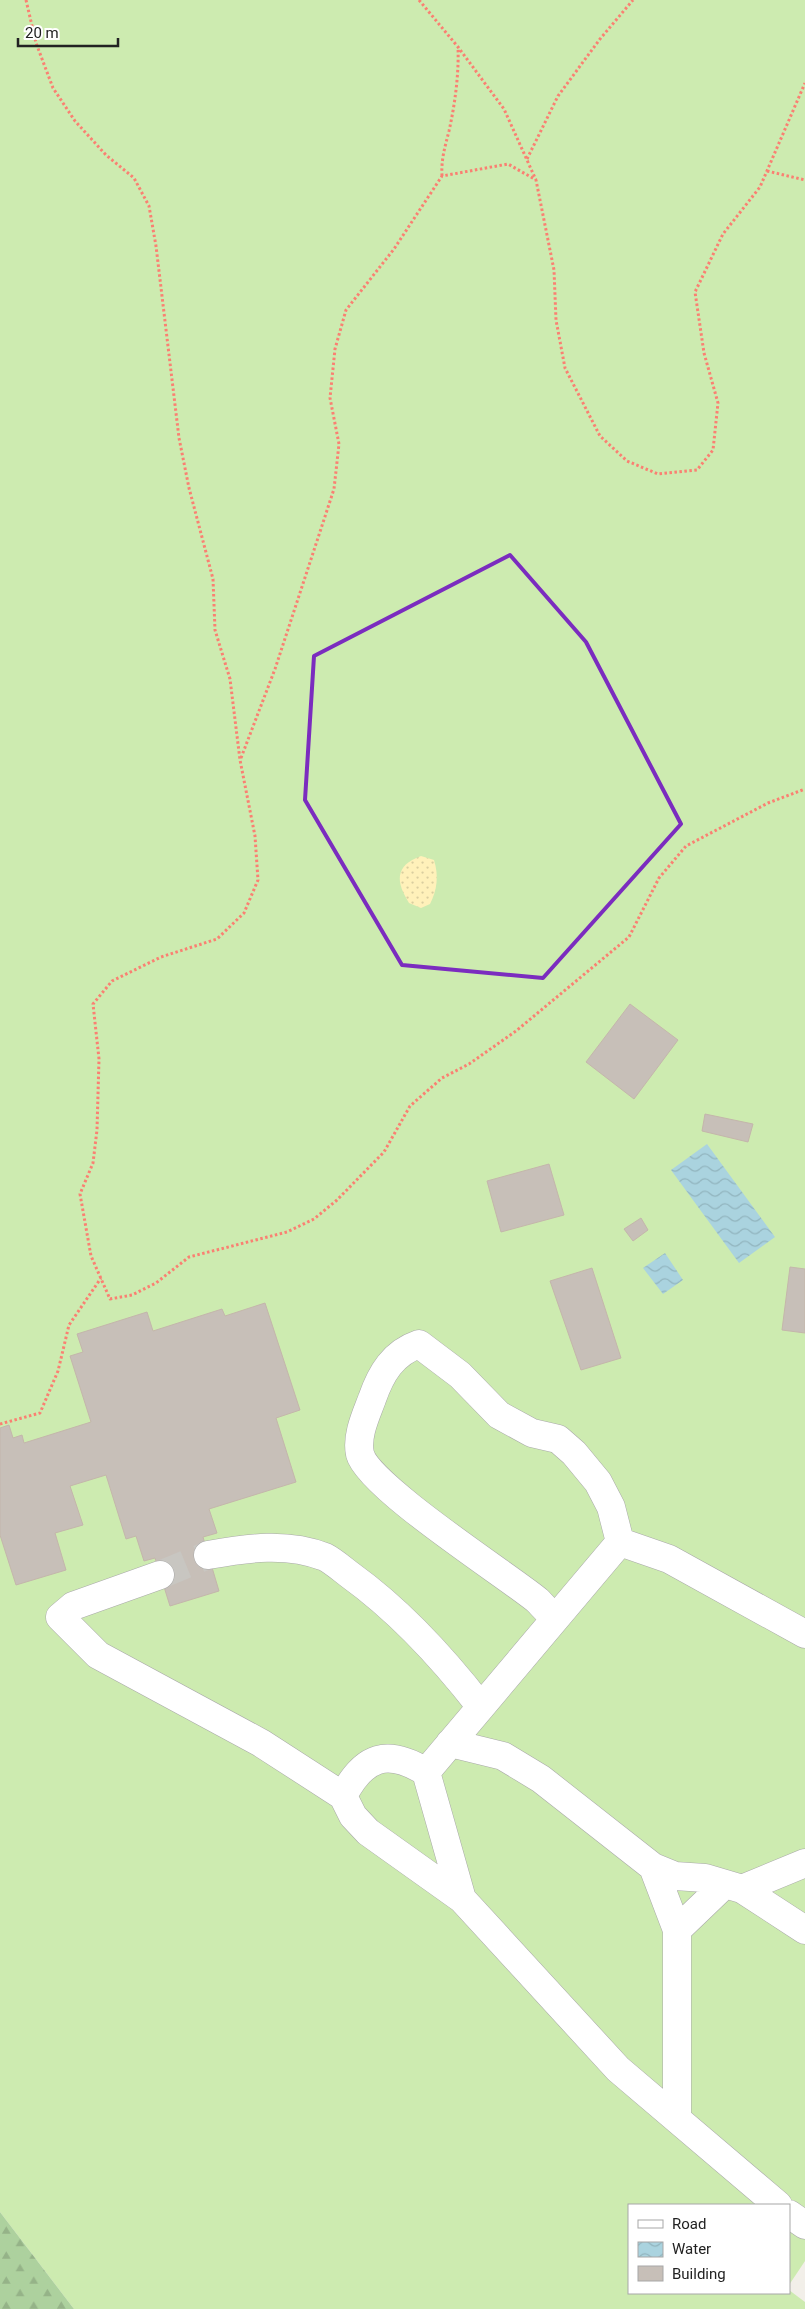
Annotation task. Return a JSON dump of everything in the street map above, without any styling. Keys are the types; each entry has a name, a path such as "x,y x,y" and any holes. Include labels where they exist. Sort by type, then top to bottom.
{"lane":[{"path":"555,1620 538,1601 439,1528 370,1472 360,1453 362,1424 375,1390 389,1362 406,1348 419,1344 460,1375 499,1415 532,1433 558,1439 574,1453 598,1482 611,1507 620,1542"},
{"path":"426,1772 620,1542"},
{"path":"620,1542 669,1559 805,1634"},
{"path":"208,1555 239,1549 289,1548 326,1558 367,1587 433,1649 452,1670 480,1707"},
{"path":"160,1575 73,1606 60,1618 98,1655 261,1743 343,1796 352,1816 368,1832 462,1899 618,2069 777,2204"},
{"path":"450,1743 503,1756 541,1779 653,1867 674,1876 704,1878 734,1887 805,1930"},
{"path":"343,1796 356,1774 369,1762 390,1758 408,1761 426,1772 462,1899"},
{"path":"677,1930 734,1887 805,1863"},
{"path":"653,1867 677,1930 677,2119"},
{"path":"790,2215 805,2225"}],"path":[{"path":"26,0 36,43 53,88 75,121 106,155 134,178 149,206 156,246 179,438 189,488 213,579 215,630 230,679 240,760 255,836 258,880 244,912 218,938 161,957 112,981 93,1004 99,1059 97,1130 93,1163 80,1194 91,1256 110,1299 132,1295 156,1283 189,1257 287,1232 314,1220 337,1200 384,1152 410,1106 442,1078 469,1064 516,1031 630,937 659,878 686,846 768,803 805,789"},
{"path":"419,0 458,46 504,109 536,180 554,270 556,320 565,368 600,436 628,461 658,474 697,470 713,450 718,403 704,353 695,292 723,234 760,187 805,83"},
{"path":"527,160 558,96 600,39 633,0"},
{"path":"240,760 275,669 334,489 339,444 330,398 335,349 346,310 394,249 442,176 441,160 449,131 459,68 458,46"},
{"path":"442,176 508,164 536,180"},
{"path":"767,171 805,180"},
{"path":"0,1424 40,1413 58,1371 68,1325 101,1278"}],"highlighted area":[{"path":"510,555 586,642 681,824 543,978 402,965 305,800 314,656"}],"green space":[{"path":"0,0 805,0 805,2261 790,2284 790,2204 628,2204 628,2294 790,2294 790,2291 805,2302 805,2309 74,2309 0,2212"},
{"path":"0,2212 74,2309 0,2309"}],"sand":[{"path":"421,856 434,860 437,877 436,888 430,904 421,908 409,903 400,882 400,875 406,865"}],"water":[{"path":"707,1144 775,1237 739,1263 671,1170"},
{"path":"665,1253 683,1280 663,1294 643,1268"}],"building":[{"path":"630,1004 678,1040 634,1099 586,1062"},
{"path":"705,1114 753,1124 748,1142 702,1131"},
{"path":"549,1164 564,1215 501,1232 487,1181"},
{"path":"641,1218 648,1230 633,1241 624,1229"},
{"path":"790,1267 805,1269 805,1333 782,1330"},
{"path":"592,1268 621,1358 581,1370 550,1281"},
{"path":"265,1303 300,1410 276,1418 296,1482 209,1509 217,1533 203,1537 219,1591 170,1606 155,1558 144,1561 136,1536 126,1539 106,1475 70,1486 83,1525 55,1533 66,1570 16,1585 0,1535 0,1428 9,1425 13,1438 22,1435 24,1443 91,1422 70,1356 83,1352 77,1334 147,1312 153,1331 222,1309 225,1316"}],"tunnel":[{"path":"160,1575 208,1555"}]}
